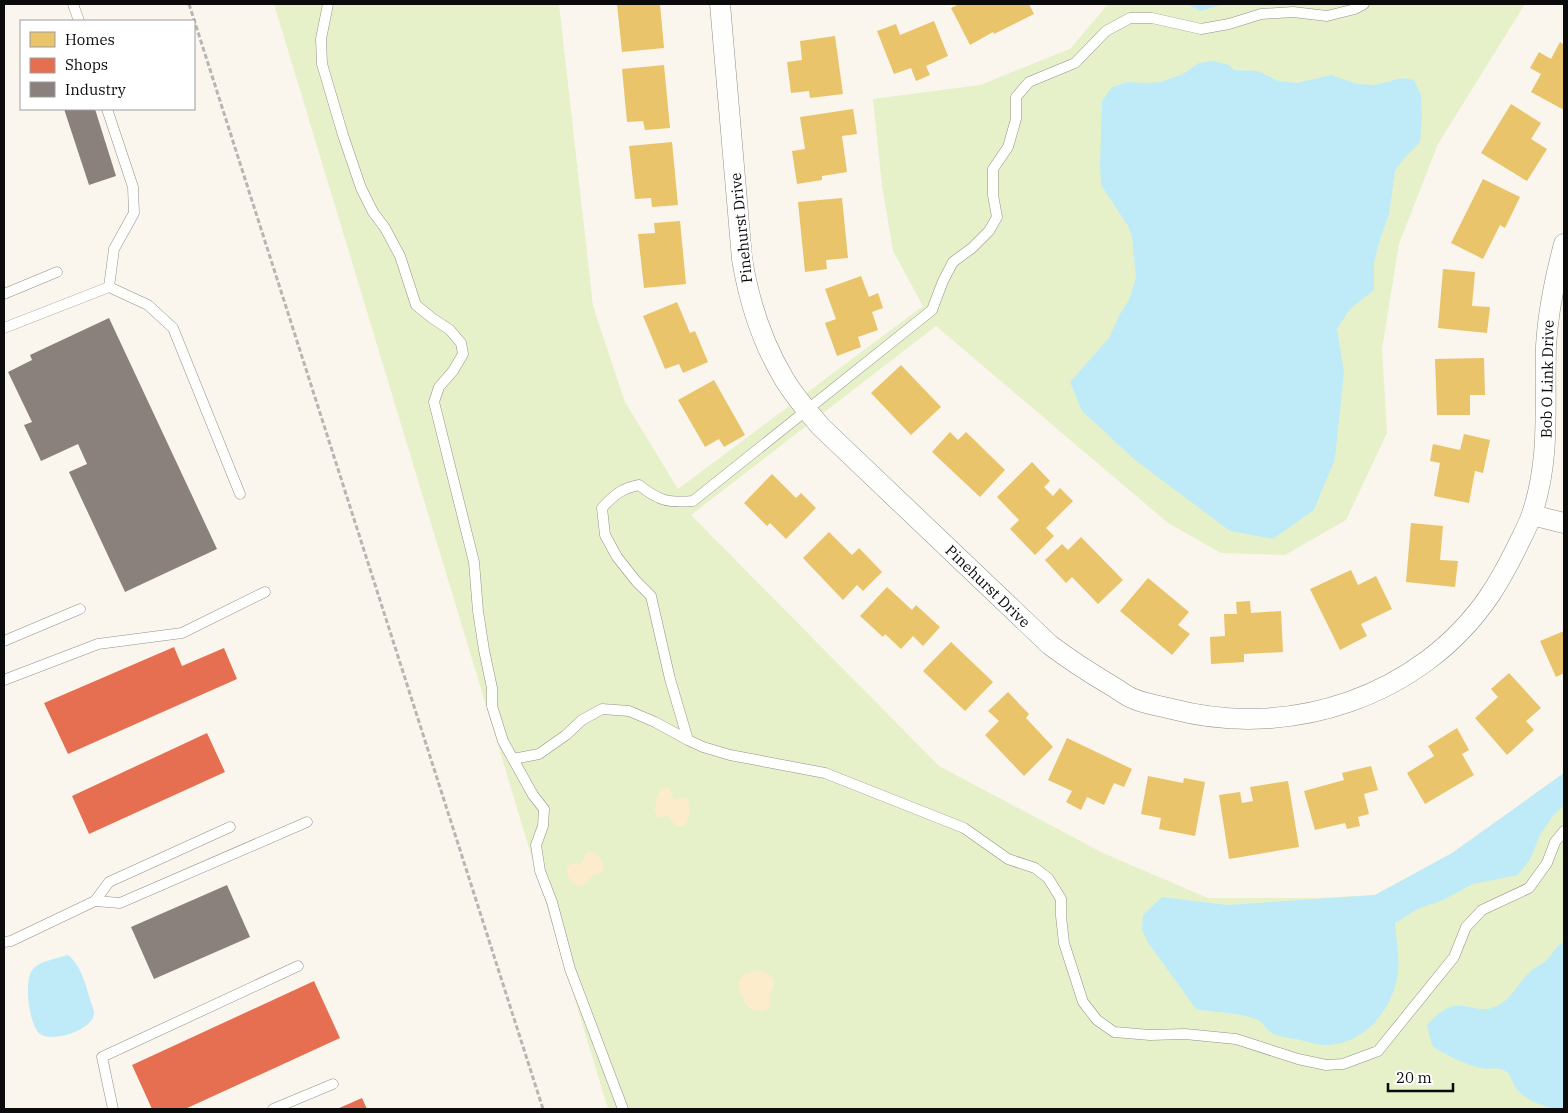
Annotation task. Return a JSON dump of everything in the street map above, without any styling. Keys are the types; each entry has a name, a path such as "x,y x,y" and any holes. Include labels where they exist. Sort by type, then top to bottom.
{"street":[{"name":"Pinehurst Drive","path":"720,4 742,259 748,295 760,330 782,377 820,426 1043,638 1080,667 1134,699 1214,718 1267,719 1316,712 1365,696 1407,674 1454,638 1490,596 1504,574 1532,515"},
{"name":"Bob O Link Drive","path":"1532,515 1544,462 1546,438 1548,318 1553,286 1564,244"},
{"path":"1532,515 1564,523"}],"lane":[{"path":"73,4 79,20"},
{"path":"328,4 321,39 322,64 361,188 373,212 385,228 400,256 416,305 450,330 461,342 463,354 453,371 439,387 434,402 474,562 478,611 492,688 492,706 502,741 533,795 544,809 543,826 536,845 540,871 552,902 570,969 623,1109"},
{"path":"688,740 670,679 651,596 617,557 605,535 602,508 627,487 639,485 653,496 673,502 693,502 932,310 943,281 954,262 989,231 997,217 993,195 993,169 1008,147 1016,119 1016,96 1029,82 1075,63 1106,31 1130,18 1152,18 1201,29 1228,24 1261,14 1293,12 1327,16 1355,9 1364,4"},
{"path":"108,110 133,188 134,213 114,249 109,286"},
{"path":"4,294 57,272"},
{"path":"4,328 109,286 148,305 173,328 240,494"},
{"path":"4,680 98,644 182,634 265,592"},
{"path":"4,641 80,608"},
{"path":"513,759 539,754 566,735 582,720 602,709 629,711 703,747 730,755 825,773 964,828 1008,859 1035,868 1048,878 1061,898 1064,943 1083,1002 1097,1020 1114,1032 1150,1036 1185,1034 1236,1039 1326,1065 1343,1064 1378,1052 1454,957 1466,927 1482,910 1529,888 1547,863 1555,842 1564,831"},
{"path":"95,901 120,903 307,822"},
{"path":"4,942 11,941 95,901 109,882 230,827"},
{"path":"113,1109 102,1057 298,966"},
{"path":"273,1109 333,1084"}],"path":[{"path":"189,4 194,20"},
{"path":"195,23 543,1109"}],"green space":[{"path":"274,4 559,4 593,306 625,402 678,489 923,306 893,251 882,186 873,99 980,85 1070,49 1108,4 1525,4 1438,144 1399,244 1382,349 1387,433 1346,520 1285,555 1221,553 1168,523 936,326 691,515 939,766 1103,853 1208,898 1317,898 1375,895 1452,853 1564,773 1564,1109 608,1109"}],"sand":[{"path":"665,787 669,788 674,800 686,797 688,800 689,816 684,826 676,826 669,816 658,817 654,810 658,794"},
{"path":"591,851 597,854 601,860 603,872 593,875 585,884 577,886 568,875 567,867 573,863 581,864 587,852"},
{"path":"758,970 769,974 774,982 769,1008 763,1010 752,1009 744,1001 738,984 742,975"}],"water":[{"path":"1187,4 1225,4 1200,11"},
{"path":"1213,61 1229,65 1234,70 1257,71 1279,81 1297,83 1331,75 1357,84 1375,85 1402,78 1414,80 1421,95 1420,142 1395,171 1389,215 1374,263 1374,290 1350,309 1337,329 1344,372 1335,459 1314,510 1273,539 1230,531 1135,460 1082,411 1070,382 1109,338 1129,300 1136,278 1132,237 1128,226 1101,185 1102,101 1112,87 1128,82 1161,82 1183,74 1199,63"},
{"path":"1564,773 1564,805 1552,817 1540,835 1531,858 1518,875 1473,884 1443,900 1418,909 1395,923 1398,973 1390,999 1376,1021 1356,1037 1343,1042 1322,1045 1284,1037 1270,1032 1260,1021 1253,1018 1196,1009 1149,944 1142,930 1143,915 1162,897 1227,905 1375,895 1452,853"},
{"path":"1564,942 1564,1109 1552,1108 1532,1101 1520,1093 1509,1074 1504,1070 1498,1068 1483,1069 1468,1064 1432,1046 1427,1025 1439,1014 1457,1005 1489,1009 1499,1005 1508,998 1532,970 1546,961 1556,948"},
{"path":"68,955 73,959 82,976 94,1013 87,1025 72,1033 54,1037 46,1036 40,1034 36,1029 30,1013 28,983 30,975 36,966"}],"building: Homes":[{"path":"617,4 660,4 664,48 622,52"},
{"path":"959,4 1029,4 1034,14 994,34 993,32 970,45 951,8"},
{"path":"934,21 948,56 926,66 930,75 916,81 911,68 894,74 877,31 896,24 900,35"},
{"path":"835,36 843,94 810,98 809,91 791,93 787,62 802,60 800,41"},
{"path":"1560,42 1564,45 1564,110 1531,92 1541,74 1530,68 1539,52 1551,59"},
{"path":"664,65 670,128 645,130 643,121 627,122 622,69"},
{"path":"1511,104 1541,123 1531,139 1547,149 1527,181 1481,153"},
{"path":"853,109 857,134 842,136 847,172 822,176 822,180 797,184 792,151 805,149 800,117"},
{"path":"672,142 678,205 652,207 651,198 635,199 629,146"},
{"path":"1483,179 1520,197 1505,228 1500,225 1483,259 1451,243"},
{"path":"842,198 848,258 826,260 827,269 805,272 798,202"},
{"path":"680,221 686,284 644,288 638,234 655,233 654,223"},
{"path":"1443,269 1475,272 1472,306 1490,307 1487,333 1438,328"},
{"path":"861,276 869,297 878,293 883,308 872,312 878,330 858,337 861,347 837,356 825,323 836,319 825,289"},
{"path":"677,302 690,333 695,331 708,362 683,373 679,364 665,369 643,316"},
{"path":"1484,358 1485,395 1470,395 1470,415 1437,415 1435,359"},
{"path":"901,365 941,407 911,435 871,393"},
{"path":"714,380 745,435 724,447 719,439 705,447 678,400"},
{"path":"950,432 958,440 966,432 1005,470 980,497 932,452"},
{"path":"1464,434 1490,440 1483,473 1475,471 1469,503 1434,496 1440,463 1430,461 1433,444 1460,450"},
{"path":"1032,462 1050,481 1044,487 1053,496 1060,488 1073,501 1046,528 1054,536 1035,555 1010,529 1019,520 997,497"},
{"path":"772,474 796,498 801,493 816,508 786,539 770,523 767,526 744,503"},
{"path":"1411,523 1443,526 1440,560 1458,561 1455,587 1406,582"},
{"path":"829,532 852,555 859,548 882,572 863,591 857,585 843,600 803,558"},
{"path":"1081,537 1123,580 1098,604 1072,577 1066,583 1045,560 1062,544 1068,550"},
{"path":"1351,570 1358,585 1376,576 1392,609 1361,624 1367,636 1340,650 1310,589"},
{"path":"1148,578 1189,612 1178,625 1190,634 1172,655 1120,611"},
{"path":"887,587 912,610 916,605 940,627 923,646 913,636 901,649 885,634 883,637 860,616"},
{"path":"1250,601 1251,613 1281,611 1283,652 1244,654 1244,662 1211,664 1210,637 1225,636 1224,614 1237,614 1236,602"},
{"path":"1564,631 1564,673 1556,677 1540,641"},
{"path":"951,642 993,682 965,711 923,671"},
{"path":"1509,673 1541,708 1526,721 1534,730 1507,755 1475,718 1498,697 1491,689"},
{"path":"1008,692 1029,714 1026,718 1053,747 1024,776 985,735 999,721 988,711"},
{"path":"1457,728 1469,750 1462,754 1474,775 1425,804 1407,773 1434,756 1428,746"},
{"path":"1067,738 1132,769 1124,787 1114,783 1104,805 1087,797 1081,810 1066,802 1072,791 1048,780"},
{"path":"1371,766 1378,790 1364,794 1369,814 1358,817 1360,826 1347,829 1345,823 1315,830 1304,791 1344,780 1342,773"},
{"path":"1148,776 1183,783 1184,778 1205,782 1195,836 1159,829 1161,818 1141,814"},
{"path":"1288,781 1299,847 1229,859 1219,795 1240,792 1242,803 1253,801 1250,787"}],"building: Shops":[{"path":"174,647 182,666 224,648 237,679 68,754 44,703"},
{"path":"207,733 225,772 89,834 72,796"},
{"path":"314,981 340,1038 185,1109 152,1109 132,1065"},
{"path":"362,1098 367,1109 337,1109"}],"building: Industry":[{"path":"64,110 95,110 116,176 89,185"},
{"path":"109,318 217,549 125,592 69,472 87,464 78,444 41,461 24,425 32,422 8,372 32,360 30,355"},
{"path":"227,885 250,937 154,979 131,927"}]}
